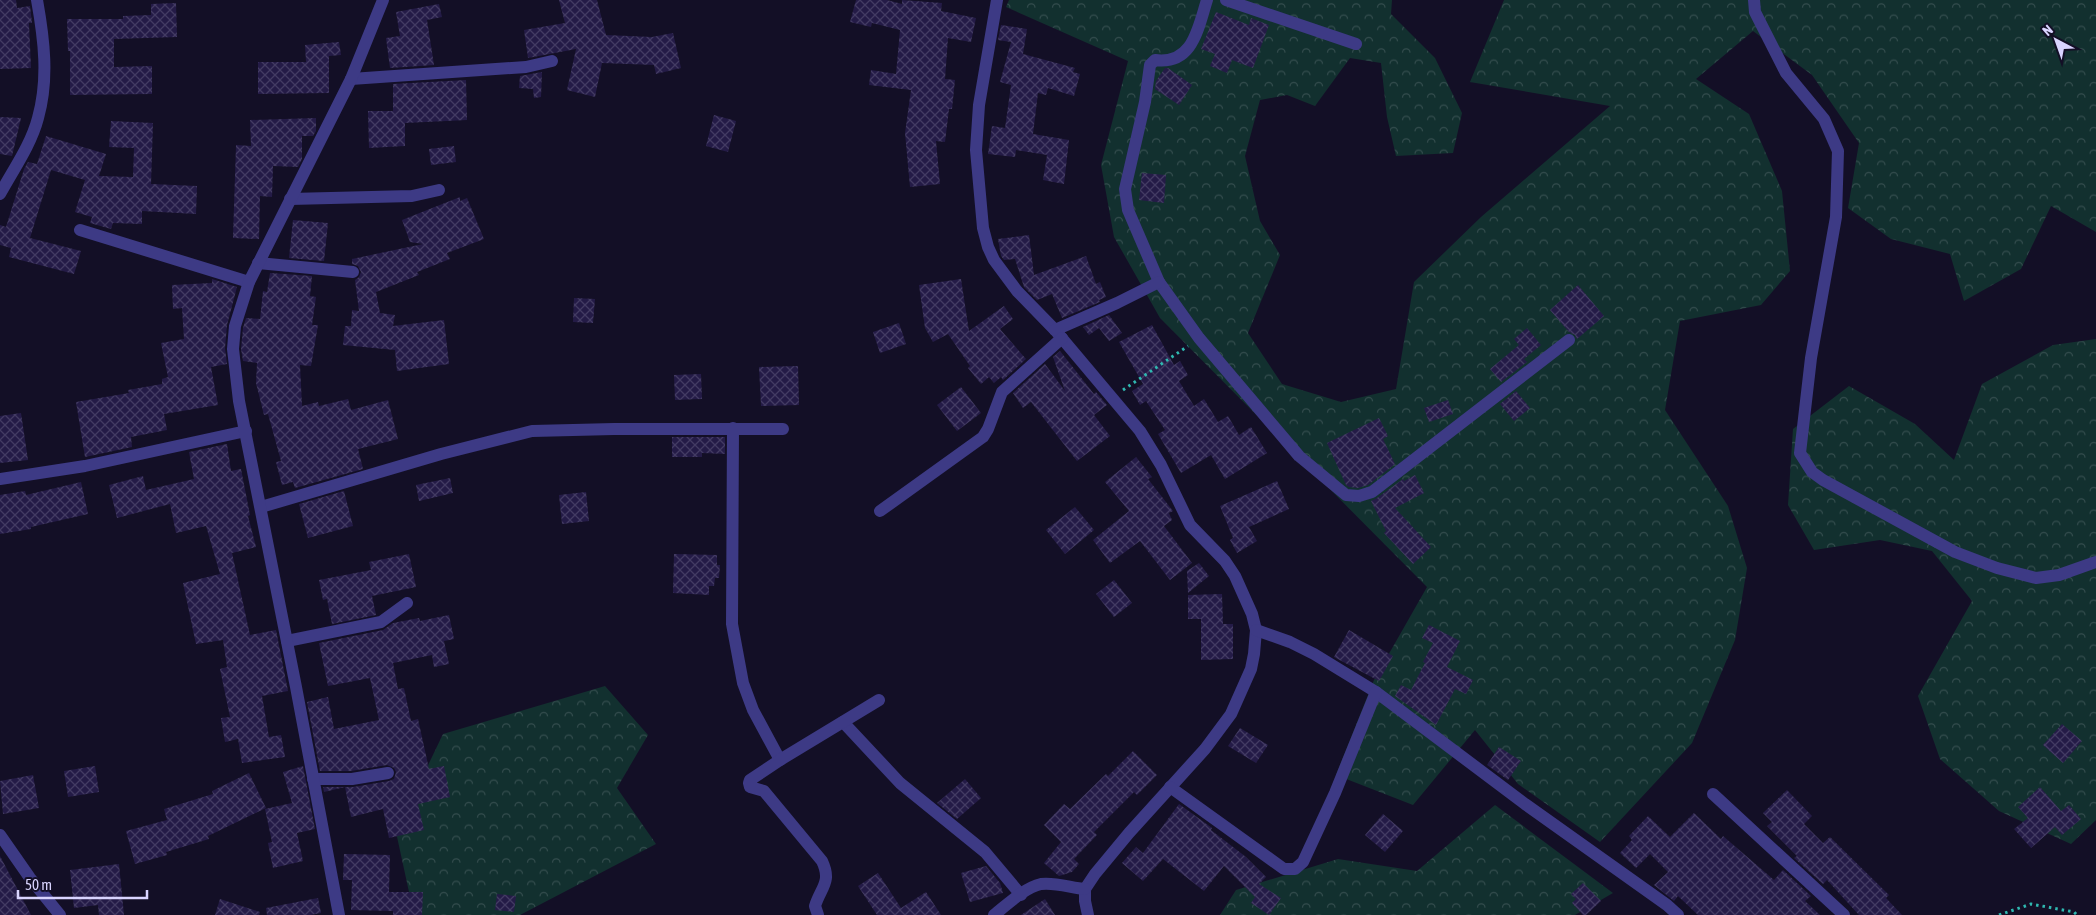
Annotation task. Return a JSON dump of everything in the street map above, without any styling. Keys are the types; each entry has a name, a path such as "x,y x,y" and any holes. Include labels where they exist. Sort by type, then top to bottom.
{"street":[{"path":"0,194 31,137 38,118 44,78 45,43 37,0"},
{"path":"339,915 261,507 238,401 233,350 235,326 249,282 351,79 383,0"},
{"path":"997,0 979,105 976,150 983,228 988,247 994,260 1017,291 1059,334 1140,431 1161,465 1190,525 1225,561 1243,594 1256,630 1251,669 1231,714 1205,749 1129,833 1095,874 1086,889 1085,901 1088,915"},
{"path":"1207,0 1196,36 1190,47 1178,55 1162,61 1155,60 1150,65 1145,102 1125,189 1128,210 1159,282 1199,338 1299,456 1346,495 1358,496 1372,492 1569,340"},
{"path":"1226,0 1356,44"},
{"path":"1754,0 1754,12 1786,73 1824,120 1838,151 1836,217 1811,358 1800,452 1804,459 1812,472 1823,480 1955,552 1997,568 2036,578 2059,574 2096,562"},
{"path":"351,79 526,67 552,61"},
{"path":"290,199 412,196 439,190"},
{"path":"80,230 249,282"},
{"path":"258,263 353,272"},
{"path":"880,511 983,437 988,430 1002,392 1059,334 1159,282"},
{"path":"733,428 732,624 744,683 753,710 780,760"},
{"path":"261,507 441,454 532,431 549,429 783,429"},
{"path":"0,479 85,466 246,431"},
{"path":"286,641 381,622 407,603"},
{"path":"1256,630 1290,642 1314,654 1376,692 1525,804 1667,905 1678,915"},
{"path":"1170,787 1284,869 1295,869 1303,862 1332,802 1376,692"},
{"path":"818,915 815,906 827,883 826,870 822,862 764,791 749,786 750,780 879,700"},
{"path":"843,722 900,783 985,852 1021,895"},
{"path":"313,779 352,779 388,773"},
{"path":"1713,794 1844,915"},
{"path":"0,835 30,878 60,915"},
{"path":"994,915 1040,884 1086,889"}],"path":[{"path":"1112,398 1199,338"},
{"path":"1999,915 2031,904 2074,912 2077,915"}],"green space":[{"path":"1009,0 1392,0 1391,14 1435,58 1462,113 1453,153 1396,156 1387,117 1381,63 1350,58 1315,106 1287,95 1260,100 1245,156 1260,221 1280,255 1248,333 1282,384 1341,402 1396,389 1414,282 1481,217 1610,106 1470,82 1504,0 2096,0 2096,232 2051,206 2021,269 1964,301 1950,254 1891,239 1848,208 1859,143 1812,75 1753,31 1696,79 1749,114 1782,191 1790,271 1761,305 1680,321 1665,410 1728,506 1747,568 1735,640 1692,743 1600,842 1518,784 1475,730 1413,805 1336,775 1374,680 1427,587 1160,318 1114,237 1101,165 1128,61 1006,7"},
{"path":"2096,339 2096,820 2071,844 1999,811 1940,759 1918,696 1972,601 1932,551 1880,540 1814,550 1788,505 1793,429 1849,386 1915,424 1954,460 1982,384 2053,345"},
{"path":"605,686 648,735 617,788 656,844 520,915 414,915 396,832 443,734"},
{"path":"1495,805 1613,893 1575,915 1220,915 1236,890 1338,859 1417,871"}],"building":[{"path":"0,0 16,0 17,8 30,6 32,23 29,23 31,68 0,69"},
{"path":"559,0 597,0 606,35 652,37 673,33 681,68 656,74 654,65 602,63 595,97 567,90 576,49 528,58 524,30 565,23"},
{"path":"856,0 887,0 902,4 902,0 942,3 941,11 976,18 971,42 948,38 945,79 955,80 952,109 949,109 945,142 936,141 940,184 910,187 905,133 911,90 869,85 871,70 896,74 900,30 872,23 871,27 850,22"},
{"path":"176,3 177,37 114,39 114,67 152,66 152,94 70,95 70,51 68,51 67,19 123,19 123,16 151,15 151,4"},
{"path":"439,4 442,17 427,20 434,65 390,68 386,38 400,36 396,12"},
{"path":"1216,12 1249,25 1251,18 1269,25 1253,68 1232,60 1227,73 1210,66 1215,54 1201,49"},
{"path":"1001,25 1027,29 1023,54 1075,68 1073,72 1080,74 1074,96 1048,88 1046,95 1038,93 1033,134 1069,140 1064,184 1043,180 1047,155 1016,150 1015,157 988,154 992,126 1005,128 1011,85 1000,82 1011,42 998,40"},
{"path":"339,42 341,55 329,56 329,93 258,94 258,62 306,62 305,45"},
{"path":"1165,68 1168,68 1192,85 1179,105 1155,89 1156,81"},
{"path":"542,72 541,97 534,98 533,89 519,88 520,76"},
{"path":"466,80 467,120 405,123 405,146 369,148 368,111 393,111 393,84"},
{"path":"714,115 736,121 728,152 706,146"},
{"path":"0,117 21,118 12,156 0,154"},
{"path":"316,118 316,131 313,136 302,136 302,159 298,167 273,166 272,197 260,196 259,239 233,238 236,145 251,146 250,120"},
{"path":"111,121 153,123 151,184 197,186 196,214 142,211 142,224 113,223 111,229 90,223 92,217 75,212 85,180 51,170 30,238 81,251 74,274 9,257 11,248 0,245 0,225 6,227 24,169 28,162 37,164 46,136 106,154 99,176 133,177 134,148 109,147"},
{"path":"454,146 456,162 431,165 429,149"},
{"path":"1142,173 1166,175 1164,203 1139,200"},
{"path":"460,197 460,201 467,198 484,239 447,253 450,259 417,272 419,275 376,292 380,313 395,315 393,326 444,320 449,364 397,371 395,350 343,345 345,326 351,326 352,310 359,311 355,280 361,272 358,266 352,264 352,259 423,244 410,242 402,220"},
{"path":"293,220 328,223 324,261 289,258"},
{"path":"1029,235 1034,275 1086,256 1096,284 1100,282 1106,297 1099,300 1100,302 1062,318 1052,294 1037,300 1024,287 1015,259 1004,260 1001,256 998,239"},
{"path":"270,273 312,276 310,296 316,297 312,325 318,325 311,366 300,365 302,406 318,402 319,406 348,399 351,410 388,400 398,439 358,449 363,469 295,488 293,482 282,485 276,462 281,461 268,414 264,415 256,383 257,363 243,361 241,349 246,318 260,319 263,291 267,292"},
{"path":"212,279 237,287 227,325 225,348 227,364 211,367 218,405 164,414 167,430 131,437 132,447 85,457 76,402 129,393 128,390 162,384 162,379 168,377 161,343 184,339 182,308 173,309 172,285 212,283"},
{"path":"961,279 969,331 1004,306 1013,319 1000,329 1026,359 1003,380 1001,377 994,383 989,377 981,384 968,368 970,366 948,334 933,342 925,328 919,285"},
{"path":"1578,285 1604,316 1577,339 1550,310"},
{"path":"574,298 595,299 593,323 573,322"},
{"path":"1109,315 1122,333 1109,341 1099,328 1089,335 1083,327"},
{"path":"899,323 906,344 880,353 873,332"},
{"path":"1152,325 1174,365 1180,361 1188,375 1179,381 1194,406 1204,399 1218,422 1228,416 1239,435 1251,427 1267,453 1225,479 1211,455 1181,473 1158,434 1165,430 1146,401 1140,405 1132,391 1143,384 1119,342"},
{"path":"1527,328 1541,345 1524,359 1527,362 1501,382 1490,369 1519,345 1514,339"},
{"path":"1060,351 1094,394 1096,392 1107,405 1094,415 1110,436 1077,461 1031,402 1023,408 1013,393 1045,364 1065,391 1053,357"},
{"path":"798,366 799,405 761,406 759,367"},
{"path":"701,374 702,399 675,400 674,375"},
{"path":"961,387 981,413 957,431 937,405"},
{"path":"1516,391 1530,408 1514,421 1500,404"},
{"path":"1448,400 1453,414 1429,422 1424,408"},
{"path":"21,413 28,460 0,463 0,416"},
{"path":"1379,418 1388,436 1383,439 1395,464 1368,485 1358,488 1349,487 1346,485 1327,443"},
{"path":"672,437 725,437 725,454 702,453 702,457 672,457"},
{"path":"227,444 231,471 241,469 250,515 248,516 256,547 232,553 250,635 276,630 288,691 262,696 269,737 281,735 285,757 242,763 238,739 225,742 221,718 230,717 220,669 227,667 223,640 196,644 183,583 220,574 206,526 176,533 170,504 117,518 109,485 143,476 146,490 194,479 189,452"},
{"path":"1136,457 1152,477 1148,479 1173,511 1169,513 1172,520 1164,526 1192,563 1170,580 1140,541 1110,563 1093,540 1129,511 1105,482"},
{"path":"1415,475 1424,493 1395,508 1431,547 1413,564 1384,533 1386,531 1371,501 1403,479 1404,481"},
{"path":"450,478 453,493 419,501 416,485"},
{"path":"1277,481 1289,509 1249,527 1257,541 1237,553 1230,540 1233,538 1220,506"},
{"path":"81,482 88,514 31,527 31,529 0,534 0,495 25,491 26,495"},
{"path":"344,491 353,526 308,538 299,504"},
{"path":"586,492 589,521 562,524 559,495"},
{"path":"1075,507 1094,530 1065,554 1046,530"},
{"path":"409,554 416,587 372,596 376,615 332,624 327,599 323,600 319,580 371,570 369,562"},
{"path":"674,554 717,555 717,565 720,565 719,578 715,578 714,586 709,586 709,595 673,593"},
{"path":"1199,563 1209,576 1188,593 1187,571"},
{"path":"1114,580 1132,603 1114,617 1096,594"},
{"path":"1222,594 1223,624 1233,624 1233,659 1201,660 1201,619 1188,619 1188,595"},
{"path":"449,615 454,639 444,641 449,664 434,667 432,655 393,663 398,689 404,688 411,721 418,719 429,769 444,766 450,797 418,804 424,830 389,838 383,809 351,817 345,787 389,781 394,779 396,772 394,768 387,765 351,771 320,771 307,702 328,697 334,729 379,720 370,678 328,686 319,643 383,630 393,623 419,618 420,621"},
{"path":"1429,625 1460,641 1447,667 1473,680 1466,694 1455,689 1436,725 1395,696 1401,685 1411,690 1425,663 1423,662 1433,643 1422,638"},
{"path":"1349,630 1393,656 1379,681 1334,657"},
{"path":"2062,724 2082,741 2063,763 2043,745"},
{"path":"1240,728 1268,745 1256,763 1228,746"},
{"path":"1499,747 1521,761 1508,780 1487,765"},
{"path":"1133,751 1157,775 1137,795 1134,792 1094,832 1097,835 1074,859 1079,864 1072,872 1059,876 1044,863 1061,842 1044,825 1064,804 1070,809"},
{"path":"95,766 99,792 68,797 64,771"},
{"path":"303,766 315,829 297,833 303,861 273,868 268,843 272,842 265,809 292,803 283,772"},
{"path":"249,773 266,808 208,836 209,839 166,852 167,855 135,864 126,831 167,820 164,809 213,794 212,791"},
{"path":"33,775 39,808 3,814 0,781"},
{"path":"965,779 981,798 957,819 937,803"},
{"path":"323,787 345,787 324,792"},
{"path":"2040,787 2061,811 2069,805 2081,819 2062,835 2055,827 2031,848 2014,829 2028,818 2018,807"},
{"path":"1787,790 1812,816 1804,824 1823,843 1830,837 1889,895 1886,898 1902,915 1859,915 1827,880 1823,884 1794,858 1797,856 1767,826 1772,822 1763,813"},
{"path":"1179,804 1212,828 1211,830 1246,857 1266,877 1259,884 1281,898 1269,915 1251,903 1255,897 1224,866 1204,891 1163,859 1143,881 1122,863 1136,847 1143,853"},
{"path":"1694,813 1721,839 1723,836 1774,880 1783,870 1811,896 1805,901 1820,915 1698,915 1678,896 1674,901 1654,885 1668,872 1650,854 1636,868 1620,853 1632,840 1629,836 1648,816 1670,837"},
{"path":"1383,814 1403,831 1385,852 1365,835"},
{"path":"344,854 390,855 389,892 423,892 422,915 393,915 393,911 351,910 352,880 343,880"},
{"path":"0,856 31,915 0,915"},
{"path":"119,864 124,915 99,915 98,905 74,908 70,870"},
{"path":"986,866 1000,883 1003,893 970,902 961,873"},
{"path":"878,873 901,908 926,892 941,915 877,915 858,886"},
{"path":"1583,883 1601,901 1586,915 1583,915 1572,903 1576,899 1571,894"},
{"path":"497,894 516,896 514,912 495,910"},
{"path":"318,898 321,913 311,915 267,915 266,908"},
{"path":"220,899 260,912 259,915 215,915"},
{"path":"1045,899 1055,915 1021,915"}]}
